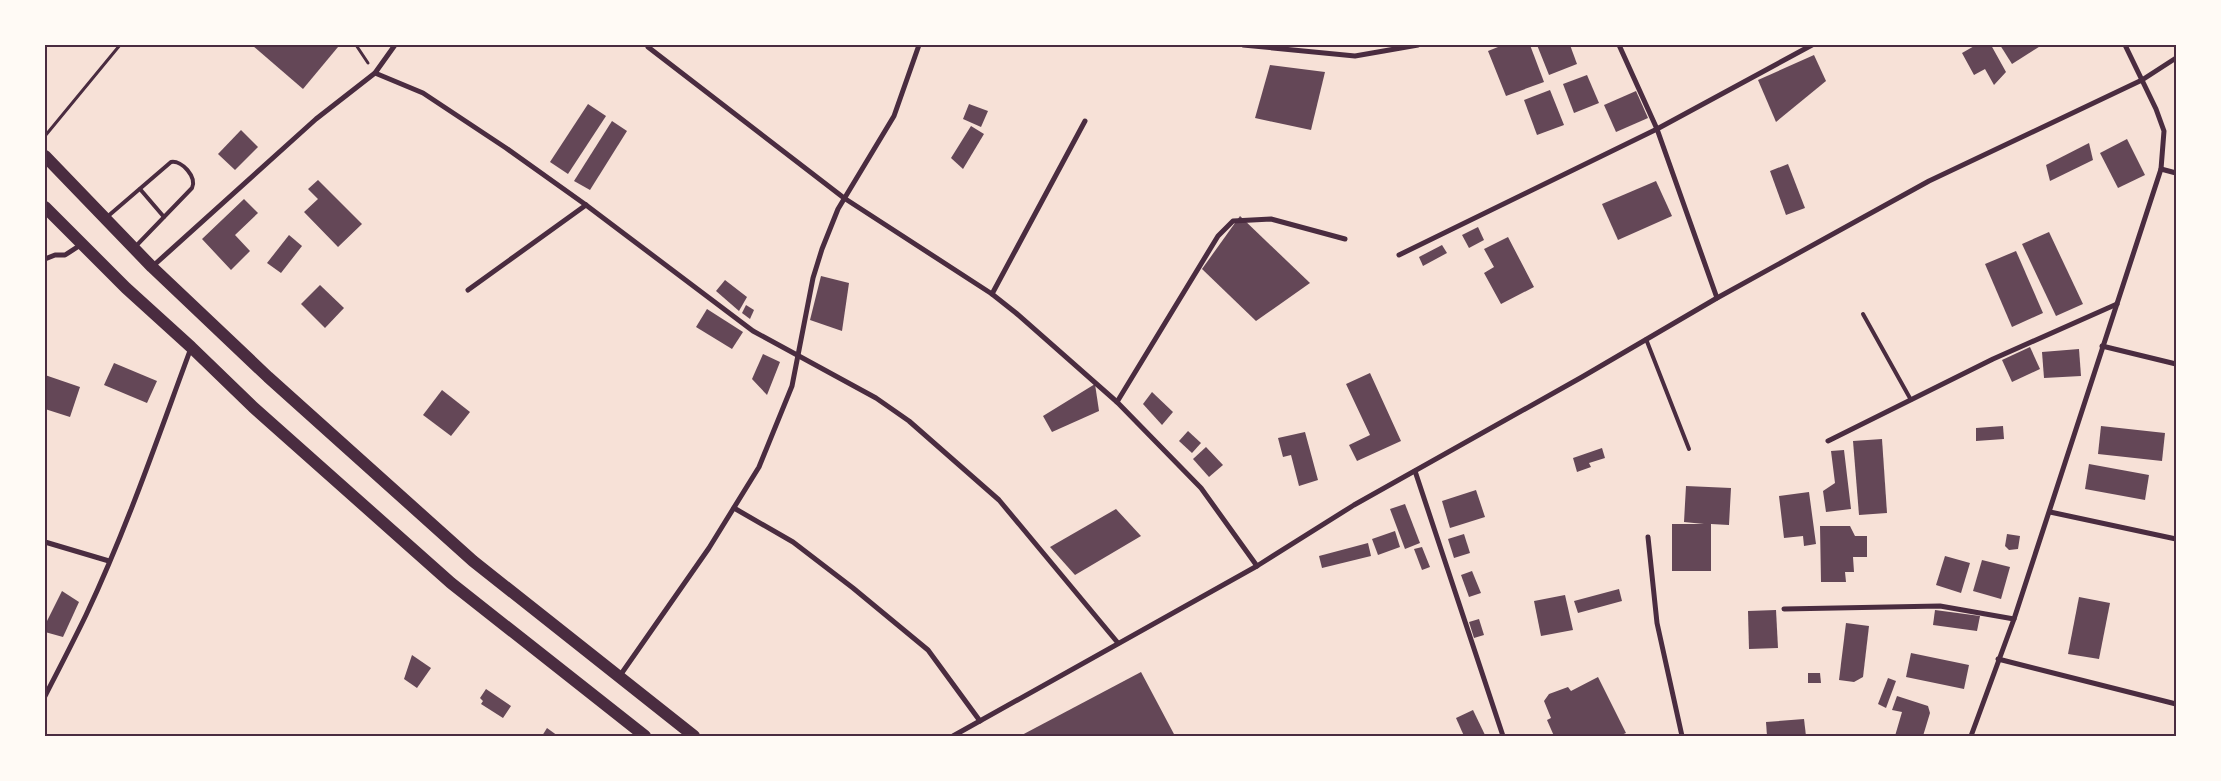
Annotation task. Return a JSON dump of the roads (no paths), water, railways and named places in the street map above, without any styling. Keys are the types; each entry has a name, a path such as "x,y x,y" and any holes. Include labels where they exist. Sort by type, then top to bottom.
{"main road":[{"path":"45,156 152,267 268,377 473,561 694,736"},
{"path":"45,207 126,288 253,407 451,583 645,736"}],"street":[{"path":"152,267 316,119 375,73 395,45"},
{"path":"619,677 708,548 759,466 792,386 813,278 838,209 894,116 919,45"},
{"path":"1243,45 1355,56 1418,45"},
{"path":"1619,45 1657,129 1717,298"},
{"path":"1399,255 1657,129 1812,45"},
{"path":"1971,736 2014,619 2050,512 2102,346 2161,169 2164,131 2125,45"},
{"path":"648,47 844,198 992,294 1117,402 1201,488 1257,566"},
{"path":"953,736 1257,566 1354,505 1717,298 1929,182 2142,80 2176,58"},
{"path":"375,73 423,93 506,148 586,205 753,332 798,358 876,398 909,421 999,500 1118,643"},
{"path":"992,294 1085,121"},
{"path":"2161,169 2176,173"},
{"path":"468,290 586,205"},
{"path":"1117,402 1218,236 1233,221 1271,219 1345,239"},
{"path":"45,260 55,255 65,255 82,244"},
{"path":"1828,441 1993,358 2117,304"},
{"path":"2102,346 2176,364"},
{"path":"45,696 87,614 137,494 192,348"},
{"path":"1414,471 1503,736"},
{"path":"734,508 793,542 853,588 928,650 980,721"},
{"path":"2050,512 2176,539"},
{"path":"1648,537 1657,623 1682,736"},
{"path":"45,542 109,561"},
{"path":"1784,609 1940,606 2014,619"},
{"path":"1998,660 2176,704"}],"lane":[{"path":"106,219 171,162 176,161 181,164 193,178 192,188 134,248"},
{"path":"140,189 164,217"},
{"path":"1863,314 1911,400"},
{"path":"1646,339 1689,450"}]}
